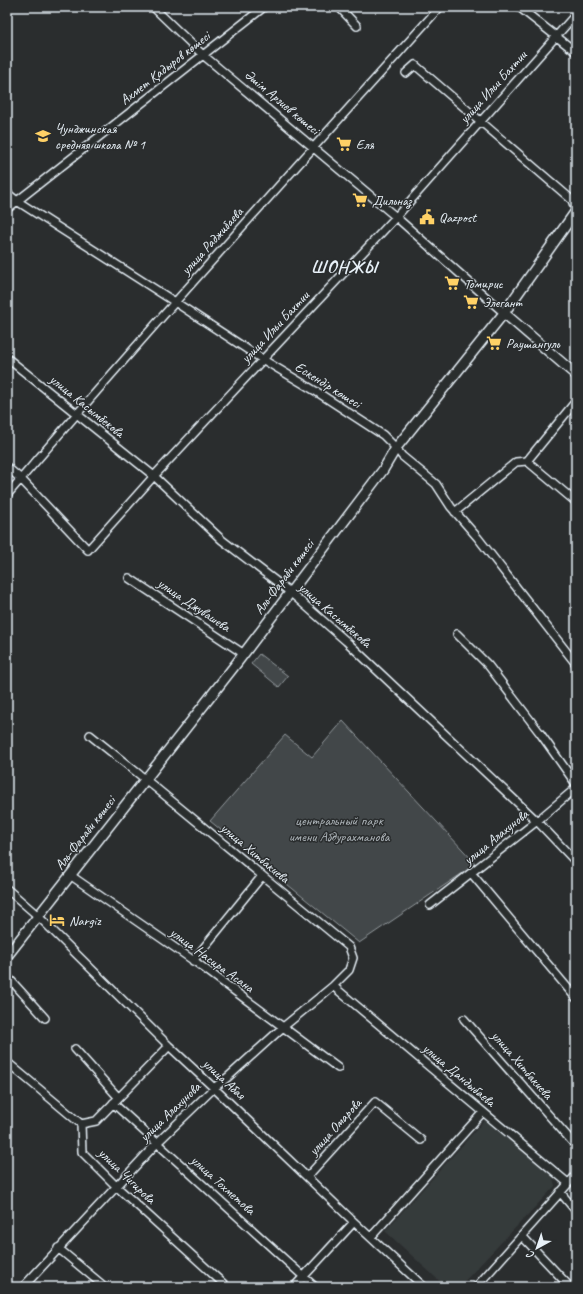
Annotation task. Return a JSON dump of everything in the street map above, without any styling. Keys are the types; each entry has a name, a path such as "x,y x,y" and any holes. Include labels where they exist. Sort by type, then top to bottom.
{"main road":[{"name":"Аль-Фараби көшесі","path":"7,956 244,654 382,470 396,448 504,313 576,212"},
{"name":"Әшім Арзиев көшесі","path":"504,313 576,374"}],"street":[{"name":"Әшім Арзиев көшесі","path":"154,7 203,54 396,217 504,313"},
{"name":"Ахмет Қадыров көшесі","path":"7,209 264,7"},
{"path":"339,7 357,26"},
{"name":"улица Раджибаева","path":"7,495 175,302 440,7"},
{"path":"519,7 576,52"},
{"name":"улица Ильи Бахтии","path":"21,479 88,550 262,359 396,217 576,14"},
{"path":"406,73 415,65 572,200 576,212"},
{"name":"Ескендір көшесі","path":"7,192 17,201 383,435 402,456 436,484 455,512 576,664"},
{"name":"улица Касымбекова","path":"7,358 154,476 222,540 290,592 346,641 538,821 576,862"},
{"path":"527,461 576,401"},
{"path":"455,512 516,462 527,461 576,502"},
{"path":"7,467 21,479"},
{"name":"улица Джувашева","path":"129,578 244,654"},
{"path":"457,634 488,665 540,733 576,784"},
{"name":"улица Хитбакиева","path":"90,736 145,779 349,947"},
{"name":"улица Алахунова","path":"430,905 472,874 538,821 576,788"},
{"name":"улица Насира Асана","path":"70,874 193,961 338,1068"},
{"path":"472,874 576,998"},
{"path":"193,961 262,876"},
{"name":"улица Абая","path":"7,889 38,916 169,1046 424,1287"},
{"name":"улица Алахунова","path":"23,1287 156,1143 214,1088 282,1028 333,986 349,970 353,958 349,947"},
{"path":"7,976 45,1018"},
{"name":"улица Дандыбаева","path":"333,986 568,1183"},
{"name":"улица Хитбакиева","path":"464,1019 576,1146"},
{"path":"7,1062 81,1124 96,1121 169,1046"},
{"name":"улица Тохметова","path":"75,1049 116,1100 156,1143 315,1287"},
{"name":"улица Омарова","path":"307,1177 375,1102 421,1140"},
{"path":"371,1237 483,1112"},
{"name":"улица Чигирова","path":"81,1124 82,1152 116,1186 227,1287"},
{"path":"476,1287 576,1175"},
{"path":"560,1192 576,1211"},
{"path":"294,1287 354,1222"},
{"path":"522,1236 570,1287"},
{"path":"58,1248 105,1287"}],"shaded area":[{"path":"485,1120 552,1174 555,1186 459,1287 446,1287 385,1231"}],"green space":[{"path":"259,654 288,676 279,687 251,664"},
{"name":"центральный парк имени Абдурахманова","path":"343,721 476,864 359,943 210,821 285,735 312,757"}],"place":[{"name":"Чунджинская средняя школа № 1","path":"43,136"},
{"name":"Еля","path":"344,144"},
{"name":"Дильназ","path":"360,200"},
{"name":"Qazpost","path":"427,217"},
{"name":"Томирис","path":"452,283"},
{"name":"Элегант","path":"471,302"},
{"name":"Раушангуль","path":"494,343"},
{"name":"Nargiz","path":"57,920"}],"district":[{"name":"ШОНЖЫ","path":"344,267"}]}
